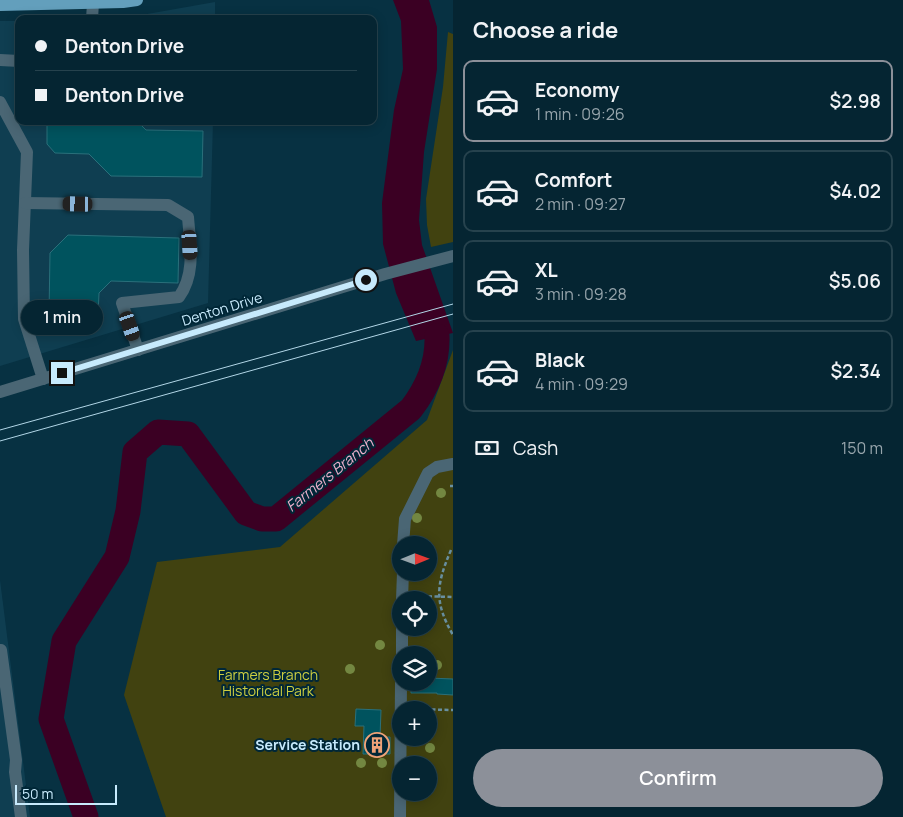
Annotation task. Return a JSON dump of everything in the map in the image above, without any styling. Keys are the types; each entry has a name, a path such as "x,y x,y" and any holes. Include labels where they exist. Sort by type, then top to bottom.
{"main road":[{"path":"0,5 137,0"}],"street":[{"path":"92,15 93,3"},
{"path":"0,49 0,60 15,61"},
{"path":"0,102 27,152 24,319 44,379"},
{"path":"25,203 168,205 188,216 191,260 187,285 179,297 122,303 138,350"},
{"name":"Denton Drive","path":"0,392 385,274 450,257"},
{"path":"403,536 404,518 428,473 449,464"},
{"path":"1,650 16,760 15,772 21,817"},
{"path":"400,817 401,746"}],"path":[{"path":"451,550 441,572 438,597 440,608 453,635"},
{"path":"438,597 453,597"},
{"path":"437,709 453,710"}],"shaded area":[{"path":"393,0 429,0 437,27 437,69 424,152 419,220 422,245 453,333 416,341 396,293 383,244 382,203 394,110 403,69 401,21"},
{"path":"215,2 215,15 142,15"},
{"path":"0,21 15,21 15,125 213,125 208,303 0,366"},
{"path":"0,580 30,817 0,817"}],"green space":[{"path":"448,32 453,34 453,242 431,247 427,225 426,199 443,87"},
{"name":"Farmers Branch Historical Park","path":"453,350 453,817 166,817 124,695 157,562 280,547 427,420"}],"building":[{"path":"47,125 141,125 146,130 203,131 202,177 111,176 89,154 55,153 47,144"},
{"path":"68,235 179,238 178,283 111,281 99,293 98,315 49,314 50,253"},
{"path":"437,678 453,679 453,695 411,693 411,691 437,691"},
{"path":"356,709 381,710 380,737 390,737 390,754 363,754 364,726 355,726"}],"waterway":[{"name":"Farmers Branch","path":"86,817 51,719 64,641 117,557 128,511 135,452 158,432 188,434 246,513 262,519 276,519 411,409 427,384 436,356 437,336"}],"tram line":[{"path":"0,430 453,304"},
{"path":"0,441 453,314"}],"place":[{"name":"Service Station","path":"377,745"}],"route":[{"path":"62,373 366,280"}]}
